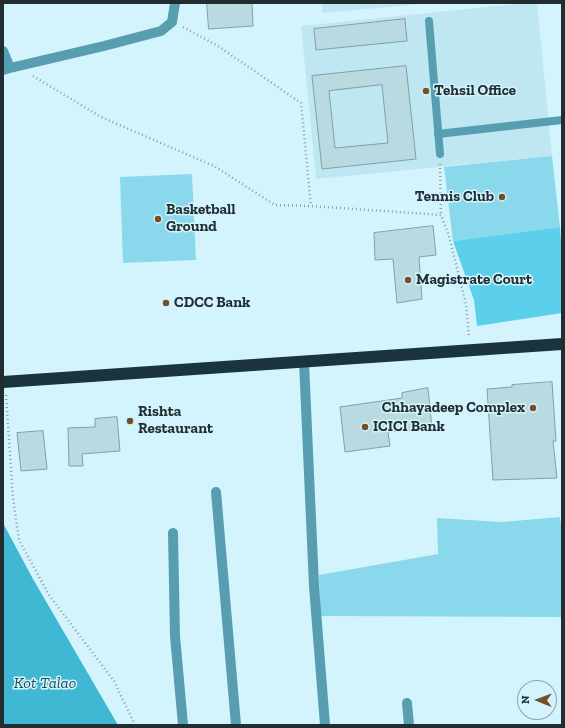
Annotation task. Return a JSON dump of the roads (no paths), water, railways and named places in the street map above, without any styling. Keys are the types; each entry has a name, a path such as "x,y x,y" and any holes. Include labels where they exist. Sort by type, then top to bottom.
{"highway":[{"path":"4,382 562,344"}],"street":[{"path":"3,51 10,68 161,31 172,22 175,3"},
{"path":"304,362 314,586 325,725"},
{"path":"216,492 236,725"},
{"path":"173,533 175,636 183,725"},
{"path":"407,703 409,725"}],"lane":[{"path":"429,21 440,154"},
{"path":"438,134 562,120"}],"water":[{"name":"Kot Talao","path":"3,523 33,579 118,725 3,725"}],"place":[{"name":"Tehsil Office","path":"426,91"},
{"name":"Tennis Club","path":"502,197"},
{"name":"Basketball Ground","path":"158,219"},
{"name":"Magistrate Court","path":"408,280"},
{"name":"CDCC Bank","path":"166,303"},
{"name":"Chhayadeep Complex","path":"533,408"},
{"name":"Rishta Restaurant","path":"130,421"},
{"name":"ICICI Bank","path":"365,427"}]}
